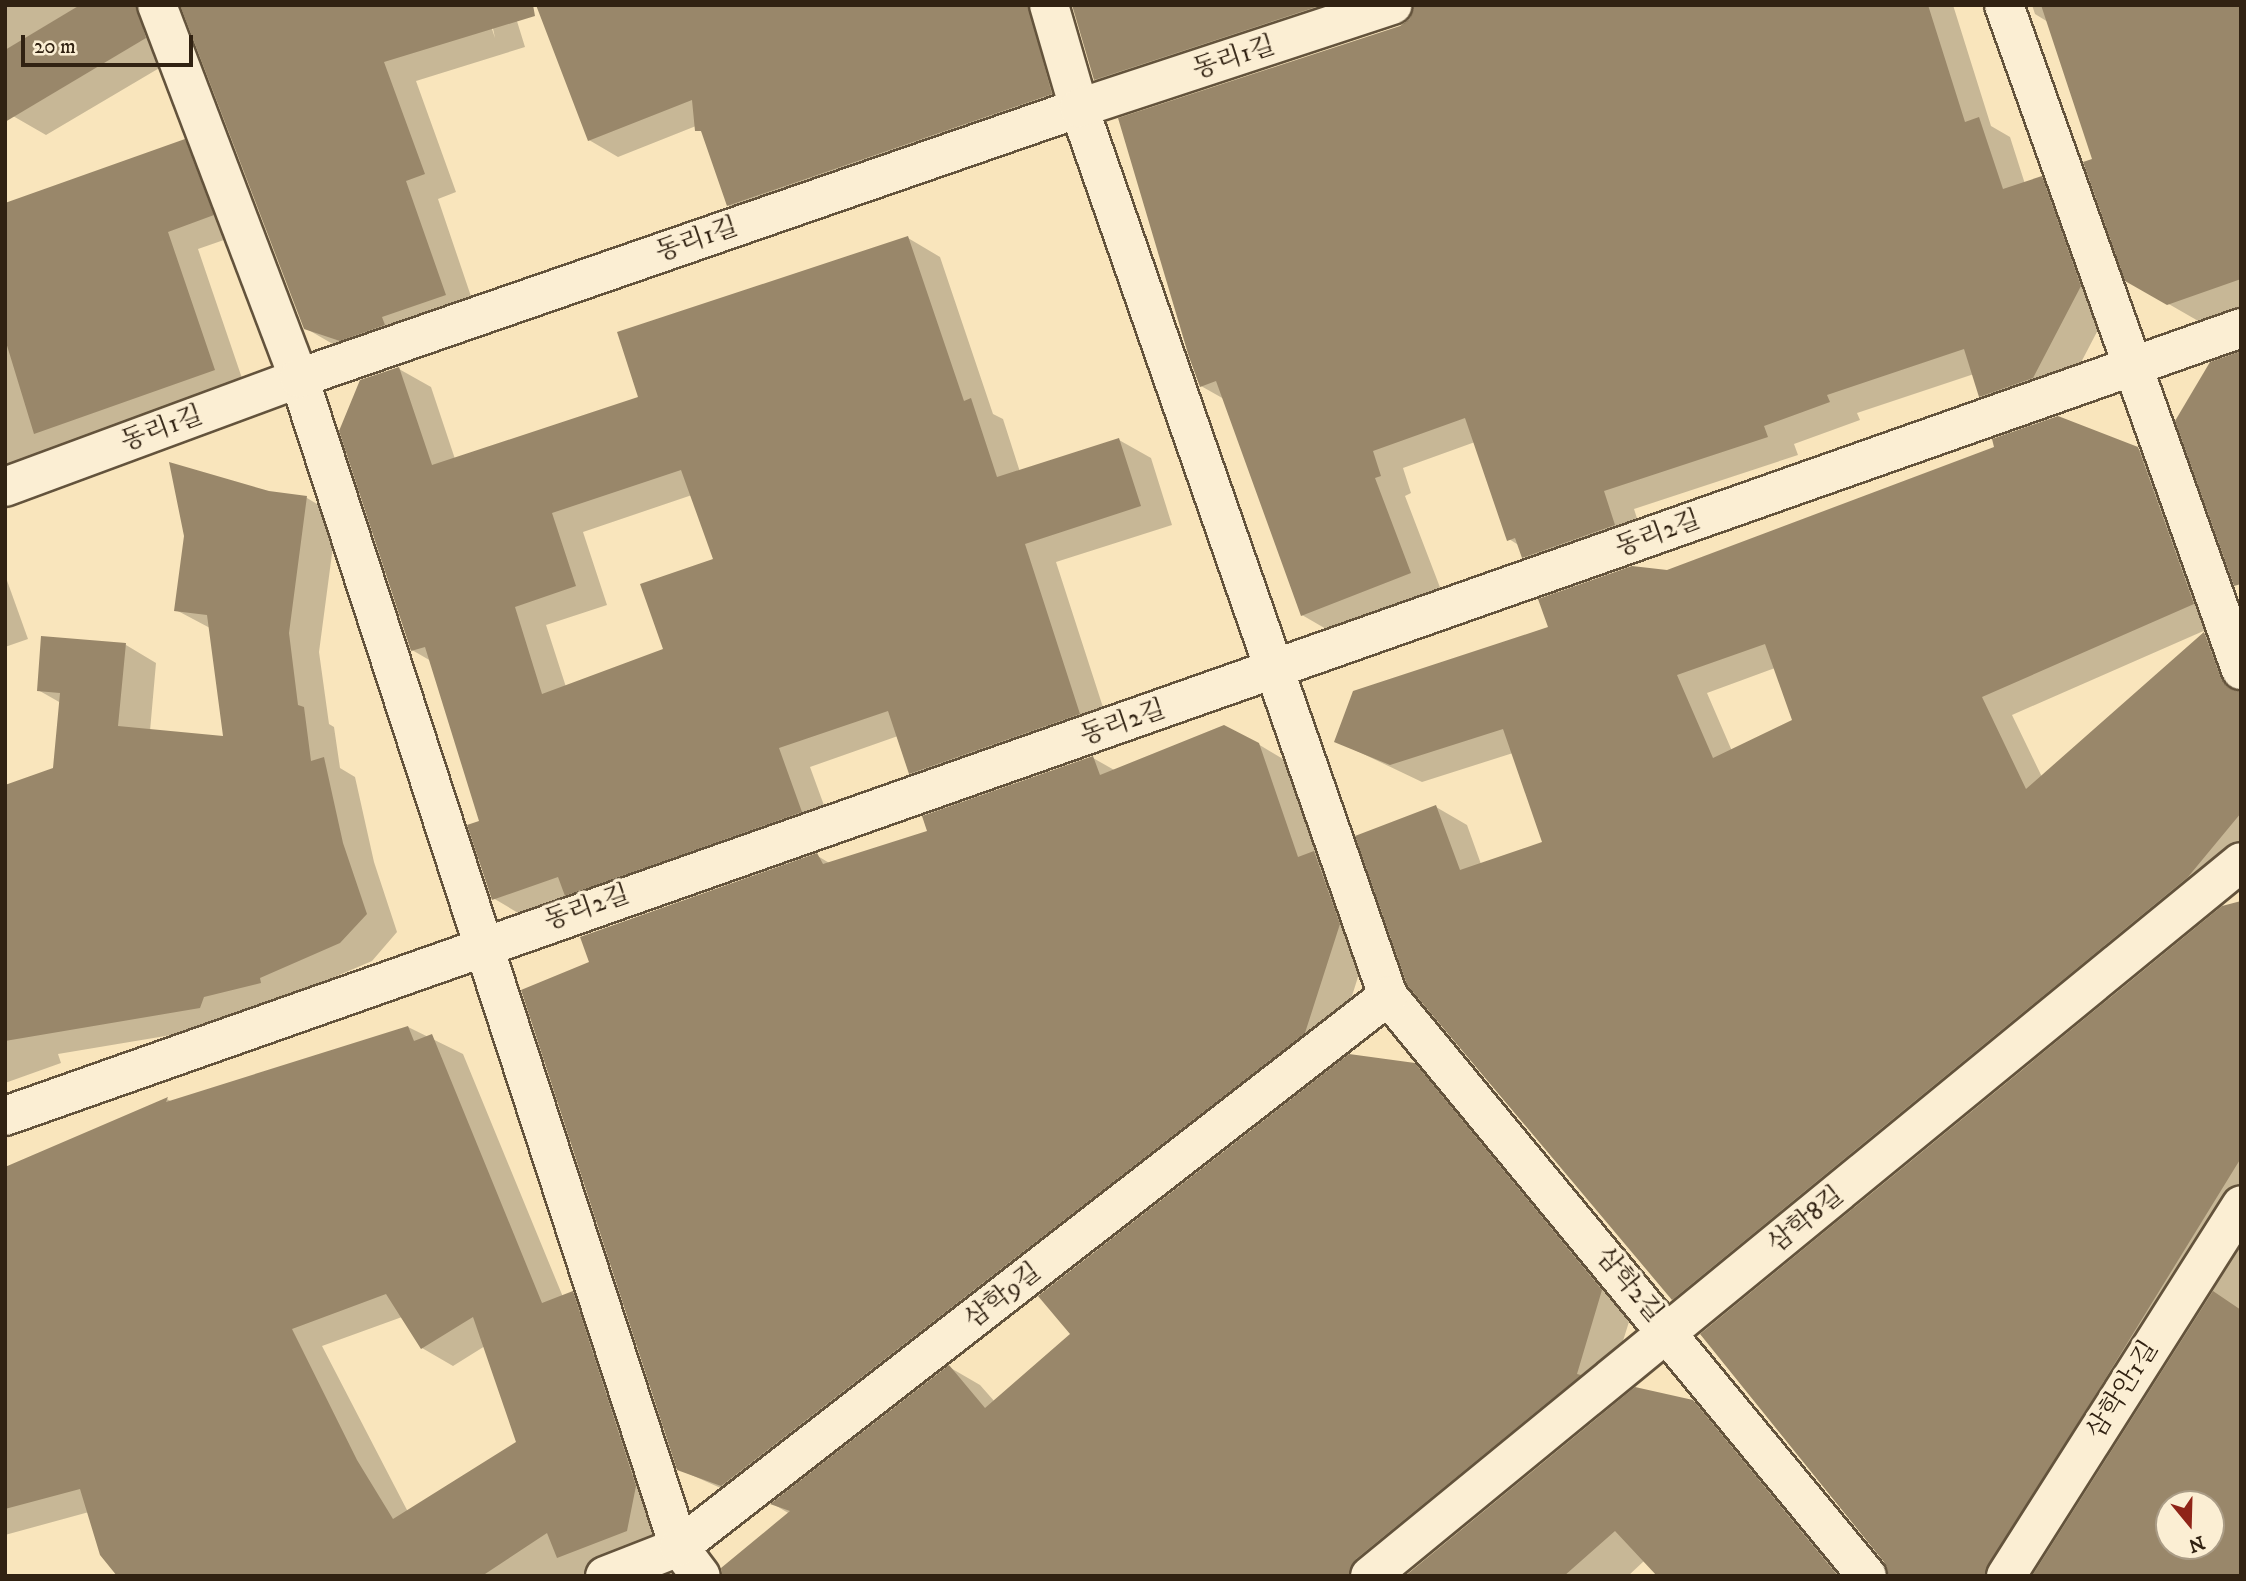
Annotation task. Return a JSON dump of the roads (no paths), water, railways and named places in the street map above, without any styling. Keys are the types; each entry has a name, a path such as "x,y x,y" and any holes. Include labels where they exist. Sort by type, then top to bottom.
{"street":[{"path":"157,5 299,378 480,945 690,1561"},
{"path":"1049,5 1079,108 1388,996"},
{"name":"동리1길","path":"5,487 299,378 1079,108 1393,5"},
{"path":"2004,5 2241,670"},
{"name":"동리2길","path":"5,1116 480,945 1276,671 2241,328"},
{"name":"삼학8길","path":"1370,1576 2241,862"},
{"name":"삼학2길","path":"1388,996 1867,1576"},
{"name":"삼학9길","path":"606,1576 690,1561 1388,996"},
{"name":"삼학안1길","path":"2006,1576 2241,1205"}]}
